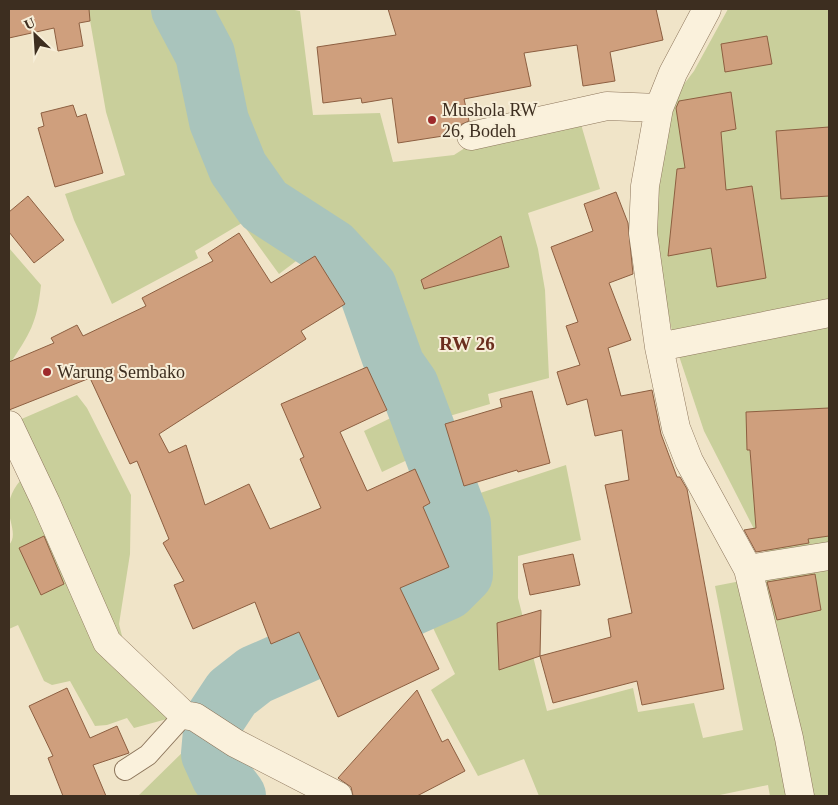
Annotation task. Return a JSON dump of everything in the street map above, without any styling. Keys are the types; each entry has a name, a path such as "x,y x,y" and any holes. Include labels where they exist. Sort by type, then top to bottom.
{"street":[{"path":"707,9 673,74 659,108 647,172 643,233 660,347 676,428 689,461 748,569 789,738 800,796"},
{"path":"471,136 607,106 659,108"},
{"path":"660,347 829,313"},
{"path":"9,425 108,642 181,722 235,743 338,796"},
{"path":"748,569 829,556"}],"lane":[{"path":"125,770 148,756 181,722"}],"green space":[{"path":"88,9 289,9 300,11 313,115 380,113 393,162 454,155 468,146 580,121 600,189 528,213 538,249 545,290 549,378 488,394 490,404 436,420 443,443 382,472 364,431 399,414 373,363 362,310 322,253 312,249 279,274 242,223 195,251 198,258 112,304 74,220 65,194 125,175 106,112"},
{"path":"728,9 829,9 829,796 770,796 768,785 715,796 539,796 524,759 478,776 431,690 455,674 425,611 460,596 469,588 474,580 477,557 468,497 566,465 581,540 518,556 518,598 547,711 633,688 638,712 694,703 703,738 743,730 715,586 777,574 704,431 674,341 653,237 665,123 678,92 694,71"},
{"path":"9,248 41,285 35,319 9,365"},
{"path":"77,395 87,408 131,495 130,554 119,624 123,640 185,699 167,719 134,728 127,718 107,725 95,726 70,681 52,685 44,681 18,625 9,629 9,545 12,541 13,531 9,514 9,503 17,485 30,470 10,424"},
{"path":"191,744 200,770 223,796 138,796"}],"building":[{"path":"9,9 89,9 90,21 79,23 83,46 58,51 54,28 9,38"},
{"path":"388,9 656,9 663,40 610,52 615,81 583,86 577,45 524,53 531,86 464,99 469,121 460,125 456,134 398,143 392,98 362,103 361,98 323,103 317,47 396,35"},
{"path":"767,36 772,64 725,72 721,44"},
{"path":"731,92 736,129 721,132 726,190 752,186 766,278 717,287 711,248 668,256 677,169 685,168 676,108 679,101"},
{"path":"73,105 77,117 86,114 103,173 55,187 38,128 44,126 41,113"},
{"path":"829,127 829,196 781,199 776,131"},
{"path":"616,192 628,223 633,274 609,283 631,340 608,348 621,396 652,390 661,434 677,477 680,477 687,489 724,689 642,705 637,681 553,703 540,656 611,637 608,619 632,613 605,485 629,480 622,430 595,436 587,399 567,405 557,372 580,365 566,326 578,322 551,247 593,231 584,204"},
{"path":"28,196 64,240 34,263 9,232 9,212"},
{"path":"239,233 271,283 315,256 345,304 301,331 306,339 159,434 169,453 186,445 205,505 249,484 270,529 321,508 300,459 304,457 281,404 367,367 387,410 340,432 367,491 415,469 430,503 423,507 449,567 400,588 439,669 338,717 299,632 271,644 255,602 193,629 174,585 184,581 163,543 169,539 137,461 130,464 90,378 9,410 9,362 54,343 51,338 77,325 83,336 146,306 142,298 213,261 208,253"},
{"path":"501,236 509,267 424,289 421,280"},
{"path":"532,391 550,463 518,472 517,470 464,486 445,424 502,407 500,399"},
{"path":"829,408 829,536 808,539 809,543 756,552 744,530 756,528 750,450 747,450 746,412"},
{"path":"44,536 64,584 41,595 19,548"},
{"path":"573,554 580,585 530,595 523,564"},
{"path":"815,574 821,610 777,620 767,582"},
{"path":"541,610 540,656 499,670 497,623"},
{"path":"67,688 90,738 117,726 129,753 93,765 106,796 63,796 48,758 53,756 29,706"},
{"path":"417,690 442,742 448,739 465,771 417,796 353,796 351,787 338,778"}],"waterway":[{"path":"181,9 205,54 219,121 238,168 264,205 332,249 367,287 395,366 409,386 461,524 463,574 447,590 255,675 232,693 214,720 211,754 221,776 236,796"}],"place":[{"name":"Mushola RW 26, Bodeh","path":"432,120"},
{"name":"Warung Sembako","path":"47,372"}],"district":[{"name":"RW 26","path":"467,343"}]}
